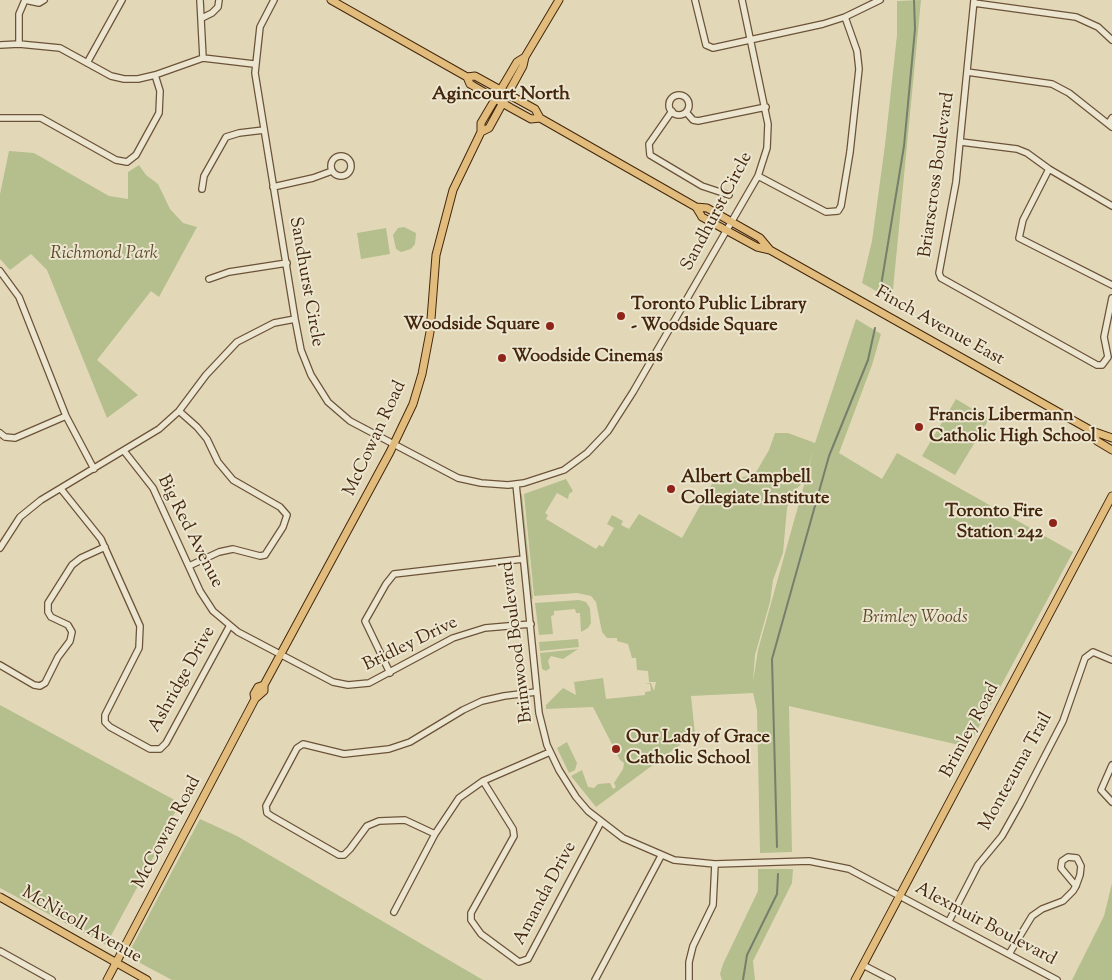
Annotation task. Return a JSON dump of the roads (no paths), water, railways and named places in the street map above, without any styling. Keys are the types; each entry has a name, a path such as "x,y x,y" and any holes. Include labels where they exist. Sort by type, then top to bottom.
{"main road":[{"name":"Finch Avenue East","path":"332,0 467,77 475,76 508,94 535,110 540,118 696,207 707,208 760,238 770,250"},
{"name":"McCowan Road","path":"107,980 255,699 254,694 258,687 264,684 280,655 394,444 413,404 422,374 430,332 436,255 446,214 459,177 482,132 489,128 524,66 525,57 559,0"},
{"name":"McCowan Road","path":"482,132 481,124 500,90 517,62 525,57"},
{"name":"Finch Avenue East","path":"467,77 470,84 495,99 531,119 540,118"},
{"name":"Finch Avenue East","path":"696,207 702,217 727,231 757,247 770,250 1092,431 1112,438"},
{"name":"Finch Avenue East","path":"1092,431 1097,441 1112,450"},
{"name":"Brimley Road","path":"854,980 1112,496"},
{"name":"McNicoll Avenue","path":"0,897 147,980"}],"street":[{"path":"19,44 19,14 25,0 40,3 44,0"},
{"path":"87,63 122,0"},
{"path":"200,0 203,58"},
{"path":"202,18 212,14 218,7 219,0"},
{"name":"Sandhurst Circle","path":"274,0 260,27 254,64 295,319 305,363 328,402 350,421 458,478 494,485 516,484 564,470 587,454 608,431 758,176 767,148 768,124 766,107 742,0"},
{"path":"695,0 706,45 714,48 803,30 845,18 880,0"},
{"path":"974,2 1076,17 1088,21 1112,40"},
{"name":"Briarscross Boulevard","path":"974,2 961,142 956,182 939,273 941,278 1097,365 1102,365 1108,356 1104,337 1112,298"},
{"path":"758,176 826,212 832,213 841,206 850,152 859,69 859,58 845,18"},
{"path":"0,45 19,44 60,48 111,76 124,80 155,75 203,58 254,64"},
{"path":"967,72 1052,84 1069,93 1110,126 1112,118"},
{"path":"0,118 41,118 116,160 127,162 136,156 159,114 162,102 155,75"},
{"path":"672,111 681,114 686,112 689,106 688,100 680,95 673,97 670,101 672,111 649,144 650,155 702,186 729,195"},
{"path":"686,112 693,120 698,121 766,107"},
{"path":"202,189 204,176 226,137 239,133 264,130"},
{"path":"961,142 1027,152 1049,169 1112,206"},
{"path":"1049,169 1023,220 1020,238 1112,285"},
{"path":"273,187 314,178 332,171"},
{"path":"209,278 229,272 287,263"},
{"path":"0,271 19,297 66,416 94,469"},
{"path":"0,548 2,540 20,517 41,500 159,429 179,411 206,376 237,342 274,323 295,319"},
{"path":"179,411 197,427 206,439 218,462 233,480 280,507 286,516 283,527 265,555 260,556 233,549 218,552 189,566"},
{"path":"0,433 9,438 15,438 66,416"},
{"name":"Big Red Avenue","path":"124,451 152,488 205,600 229,626 280,655"},
{"name":"Brimwood Boulevard","path":"516,484 531,624 538,713 550,752 576,797 601,822 623,838 661,856 689,863 809,861 823,863 855,872 899,896"},
{"name":"Ashridge Drive","path":"61,489 95,531 105,547 135,612 140,636 135,657 104,715 105,722 110,727 150,749 160,749 229,626"},
{"path":"0,666 34,685 40,686 45,683 58,657 70,641 72,632 68,625 52,617 48,612 48,603 72,565 105,547"},
{"path":"390,673 365,621 386,584 394,574 523,559"},
{"name":"Bridley Drive","path":"280,655 320,676 348,685 369,684 452,638 485,628 531,624"},
{"name":"Montezuma Trail","path":"949,921 978,865 1002,836 1059,730 1071,704 1085,658 1093,652 1112,660"},
{"path":"435,834 405,820 379,821 367,826 350,849 344,855 340,855 273,817 267,813 266,806 297,748 303,744 344,754 389,749 410,742 482,701 536,692"},
{"path":"394,912 435,834 459,798 483,781 550,752"},
{"path":"1112,765 1102,790 1112,802"},
{"name":"Amanda Drive","path":"483,781 513,829 514,836 472,913 471,920 481,934 519,962 528,959 601,822"},
{"path":"595,980 661,856"},
{"path":"1008,954 1028,920 1042,909 1063,901 1070,896 1076,886 1081,866 1077,858 1068,857 1062,861 1061,868 1076,886"},
{"path":"689,980 689,962 693,946 713,905 715,864"},
{"name":"Alexmuir Boulevard","path":"899,896 949,921 1056,980"},
{"path":"0,951 52,980"},
{"path":"863,965 892,980"}],"waterway":[{"path":"880,292 904,146 915,29 914,0"},
{"path":"777,847 772,659 829,456 868,360 875,328"},
{"path":"743,980 747,955 777,894 778,874"}],"place":[{"name":"Toronto Public Library - Woodside Square","path":"621,316"},
{"name":"Woodside Square","path":"550,326"},
{"name":"Woodside Cinemas","path":"502,358"},
{"name":"Francis Libermann Catholic High School","path":"919,427"},
{"name":"Albert Campbell Collegiate Institute","path":"671,489"},
{"name":"Toronto Fire Station 242","path":"1053,523"},
{"name":"Our Lady of Grace Catholic School","path":"616,749"}],"district":[{"name":"Agincourt North","path":"501,96"}],"park label":[{"name":"Richmond Park","path":"104,255"},
{"name":"Brimley Woods","path":"915,619"}]}
